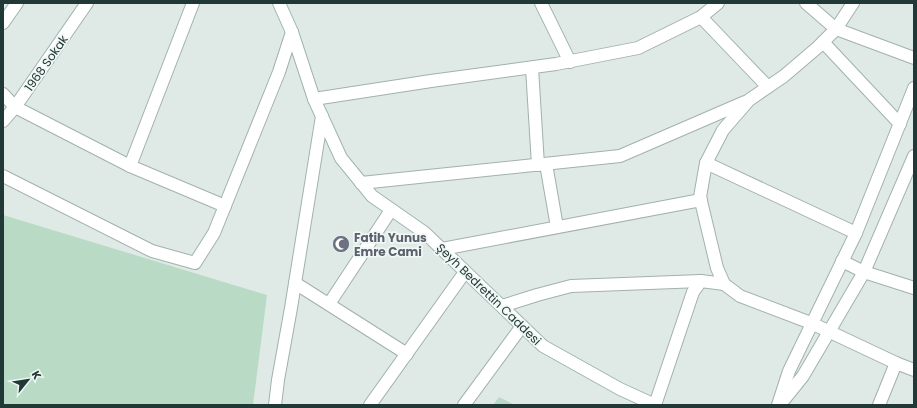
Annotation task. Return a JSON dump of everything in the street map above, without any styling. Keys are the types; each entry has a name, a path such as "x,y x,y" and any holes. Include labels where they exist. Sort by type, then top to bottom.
{"street":[{"path":"3,23 17,3"},
{"name":"1968 Sokak","path":"3,121 15,107 87,3"},
{"path":"130,166 193,3"},
{"name":"Şeyh Bedrettin Caddesi","path":"280,3 292,32 314,99 342,158 372,196 425,233 543,346 620,389 655,405"},
{"path":"541,3 570,62"},
{"path":"314,99 431,81 532,68 638,48 701,18 718,3"},
{"path":"806,3 836,29 914,58"},
{"path":"361,183 620,156 749,100 784,76 823,42 836,29 853,3"},
{"path":"701,18 768,87"},
{"path":"3,176 152,251 195,263 214,233 279,72 292,32"},
{"path":"823,42 900,124"},
{"path":"532,68 542,164 558,227"},
{"path":"779,405 789,371 856,233 914,88"},
{"path":"3,94 15,107 130,166 225,206"},
{"path":"724,284 717,268 701,200 706,163 723,130 749,100"},
{"path":"275,405 322,116"},
{"path":"779,405 803,376 864,272 914,156"},
{"path":"706,163 856,233"},
{"path":"442,249 701,200"},
{"path":"329,304 391,210"},
{"path":"842,261 864,272 914,288"},
{"path":"370,405 465,272"},
{"path":"655,405 693,292 701,281"},
{"path":"502,306 571,286 701,281 724,284 740,296 812,323 914,370"},
{"path":"295,283 407,354"},
{"path":"464,405 522,326"},
{"path":"879,405 896,363"}],"green space":[{"path":"3,215 267,295 253,405 3,405"},
{"path":"499,397 515,405 493,405"}],"place":[{"name":"Fatih Yunus Emre Cami","path":"341,244"}]}
